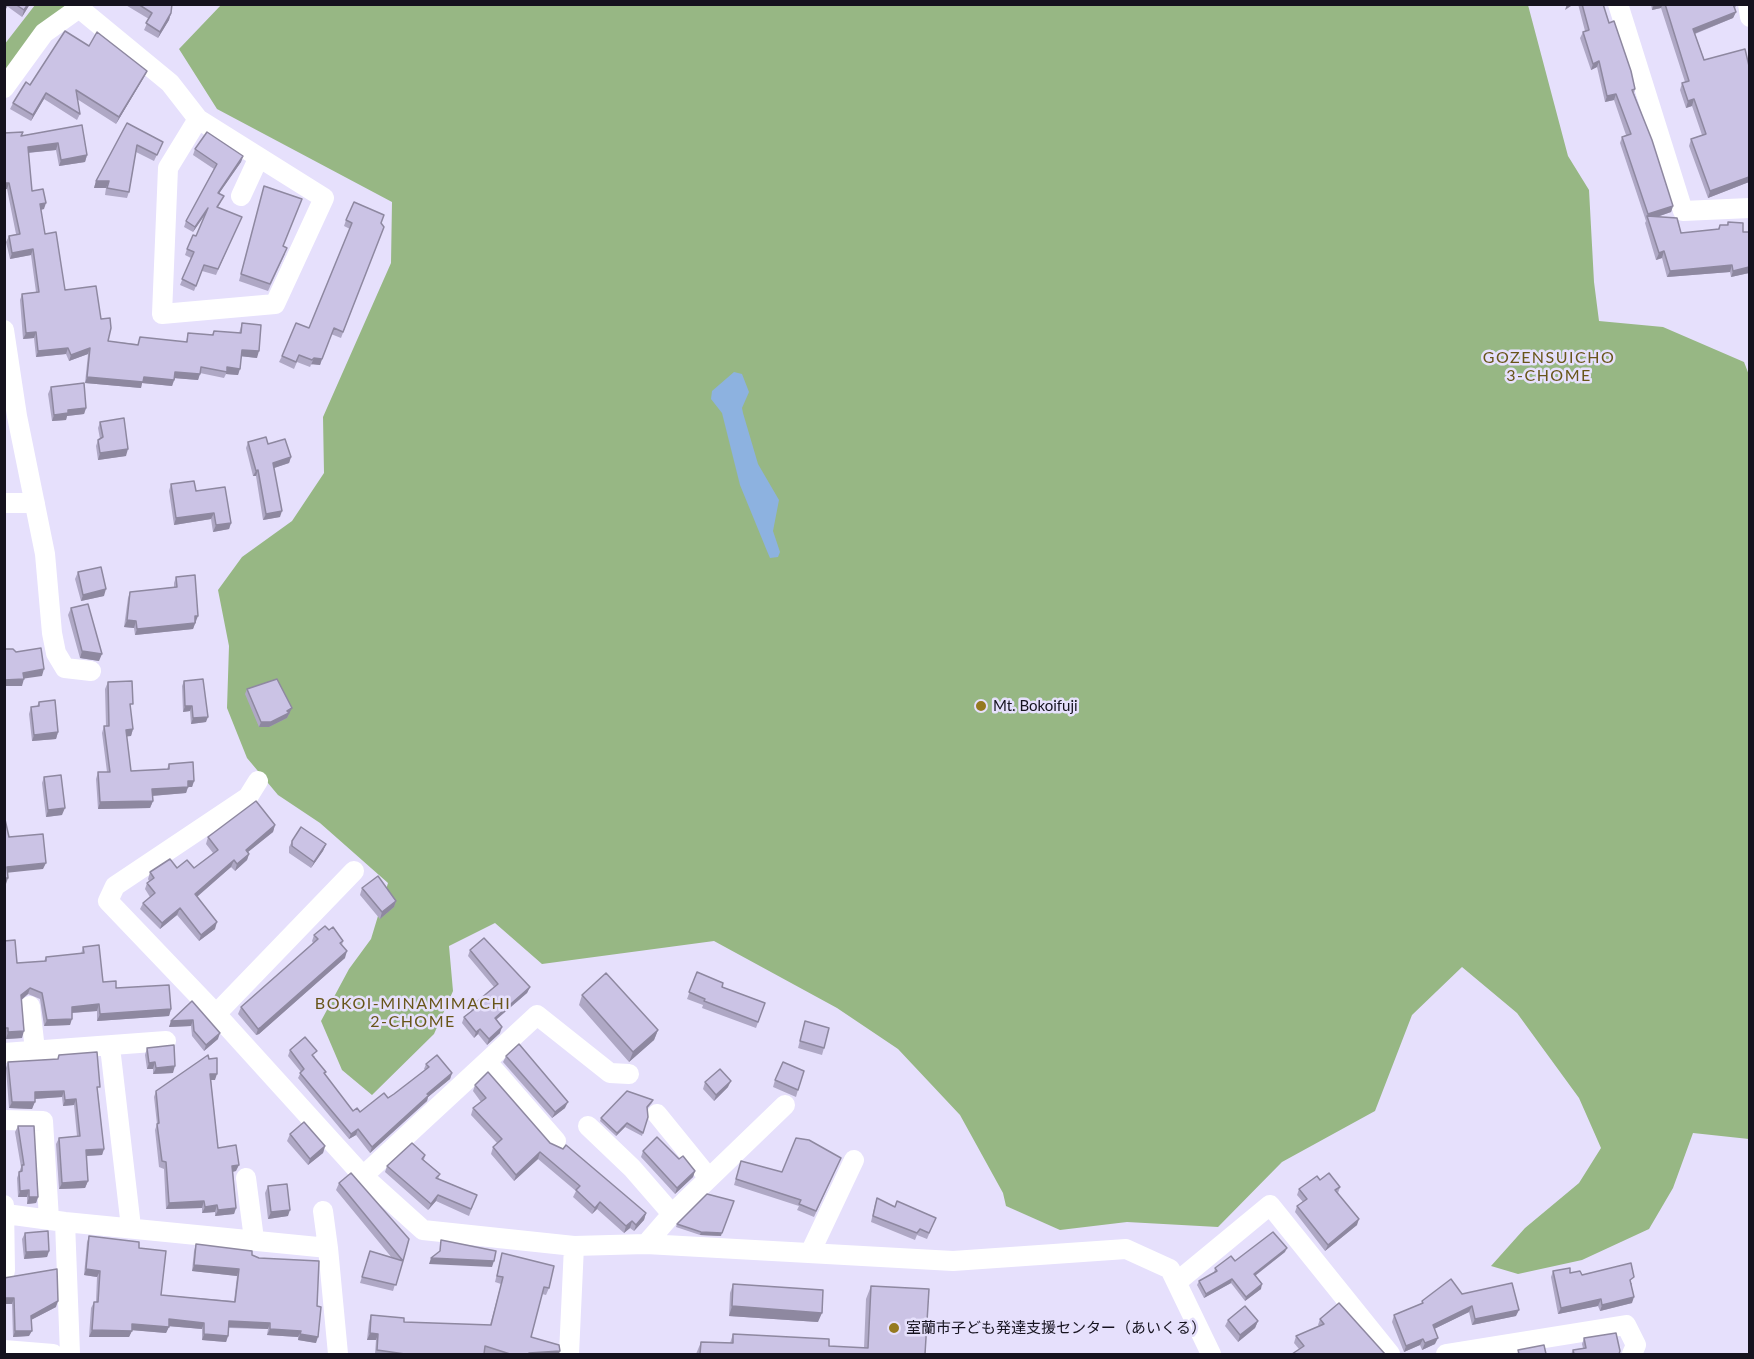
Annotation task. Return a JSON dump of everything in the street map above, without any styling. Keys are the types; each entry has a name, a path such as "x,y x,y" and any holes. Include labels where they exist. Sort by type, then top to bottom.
{"street":[{"path":"1618,4 1683,211 1749,208"},
{"path":"1748,4 1749,17"},
{"path":"4,88 44,33 80,6 170,82 198,119 324,198 275,304 162,314 168,168 198,119"},
{"path":"241,196 259,157"},
{"path":"4,330 11,417 35,503 45,554 56,653 65,668 91,671"},
{"path":"4,503 35,503"},
{"path":"258,781 248,797 115,886 108,901 216,1014 363,1176 423,1230 574,1246 646,1244 953,1261 1126,1249 1170,1269 1178,1281 1211,1354"},
{"path":"216,1014 354,871"},
{"path":"30,1006 35,1050"},
{"path":"363,1176 431,1110 488,1063 537,1015 610,1073 628,1074"},
{"path":"4,1053 110,1047 166,1041"},
{"path":"110,1047 131,1227"},
{"path":"488,1063 556,1141"},
{"path":"646,1244 709,1178 785,1105"},
{"path":"657,1114 709,1178"},
{"path":"4,1120 43,1121 57,1221 70,1354"},
{"path":"588,1126 632,1168 672,1215"},
{"path":"810,1253 854,1161"},
{"path":"246,1178 254,1239"},
{"path":"1178,1281 1270,1205 1390,1354"},
{"path":"5,1271 5,1209 57,1221 328,1248"},
{"path":"323,1210 338,1354"},
{"path":"569,1354 574,1246"},
{"path":"1446,1354 1626,1325 1636,1345 1632,1354"},
{"path":"4,1350 54,1354"}],"green space":[{"path":"222,4 1528,5 1568,156 1589,190 1594,282 1599,321 1663,327 1744,362 1749,375 1749,1139 1693,1133 1673,1188 1649,1229 1582,1260 1518,1274 1491,1266 1525,1228 1579,1183 1601,1148 1579,1098 1517,1013 1462,967 1412,1015 1375,1111 1282,1162 1218,1227 1127,1222 1060,1230 1006,1206 1003,1193 960,1115 898,1049 837,1008 714,941 542,964 495,923 449,946 453,991 434,1034 372,1095 342,1070 321,1021 349,969 371,939 388,883 320,823 278,795 247,758 227,708 229,646 218,590 242,557 292,521 324,473 323,417 391,263 392,202 217,109 179,49"},
{"path":"35,5 85,5 5,84 4,45"}],"water":[{"path":"734,372 742,374 749,392 742,408 758,464 779,500 773,531 780,552 778,557 770,558 767,551 740,485 722,413 711,399 712,391"}],"building":[{"path":"15,4 28,4 24,10"},
{"path":"138,4 172,4 171,13 160,32 146,23 152,13"},
{"path":"1582,4 1603,4 1609,23 1614,21 1631,71 1635,89 1632,90 1652,140 1673,206 1648,214 1622,137 1631,134 1616,94 1607,96 1599,61 1593,64 1583,32 1589,30"},
{"path":"1665,4 1733,4 1736,12 1693,29 1704,60 1745,49 1749,66 1749,177 1710,191 1691,139 1706,134 1694,99 1688,101 1682,83 1689,81"},
{"path":"65,31 89,46 97,32 147,71 119,117 76,90 80,114 46,93 33,115 13,103 26,82 30,85"},
{"path":"127,123 163,142 157,155 137,145 129,192 107,188 109,181 96,181"},
{"path":"82,125 87,155 61,160 58,143 28,147 32,191 43,189 46,203 40,204 45,234 56,232 65,290 96,286 101,319 110,318 111,328 108,341 138,345 140,337 187,342 188,333 213,335 214,331 241,333 242,323 261,325 259,351 242,350 240,369 227,367 227,372 201,367 200,374 175,372 174,380 144,377 143,382 87,377 90,348 71,355 68,348 38,351 36,332 26,333 22,294 39,292 33,249 12,253 9,236 20,234 9,183 4,183 4,133 23,132 21,136"},
{"path":"207,132 243,156 218,193 224,196 217,207 242,217 218,269 204,265 196,286 182,279 194,252 187,249 193,235 196,236 208,208 195,227 186,221 217,164 195,149"},
{"path":"264,186 302,199 283,246 287,248 270,284 241,274"},
{"path":"354,202 384,215 381,223 384,227 343,332 334,328 322,359 312,360 299,355 296,362 282,356 296,323 309,328 352,223 346,220"},
{"path":"1647,216 1677,218 1681,233 1719,229 1720,225 1728,225 1728,222 1743,223 1743,232 1749,232 1749,267 1733,271 1732,265 1670,271 1664,251 1659,253"},
{"path":"84,383 86,408 68,410 68,413 54,415 51,387"},
{"path":"124,418 128,449 100,453 98,440 103,437 100,422"},
{"path":"266,437 268,444 285,439 291,457 273,463 282,511 266,514 258,470 256,471 248,442"},
{"path":"194,481 196,491 225,487 231,523 216,525 214,513 176,518 171,484"},
{"path":"101,567 106,589 83,595 78,572"},
{"path":"195,575 198,616 195,616 195,623 137,629 136,621 127,620 130,592 177,587 176,577"},
{"path":"88,604 102,654 82,651 71,608"},
{"path":"41,648 44,669 23,673 24,679 4,680 4,649 13,649 16,652"},
{"path":"203,679 208,717 193,718 192,706 185,706 184,681"},
{"path":"277,679 292,708 287,711 289,713 271,722 261,722 247,689"},
{"path":"132,681 133,704 130,704 133,729 126,730 131,771 169,769 169,764 193,762 194,781 188,781 188,787 152,789 153,801 100,802 98,772 110,772 104,726 109,726 108,682"},
{"path":"55,700 58,732 34,735 31,707 39,706 39,702"},
{"path":"61,775 65,808 48,810 44,777"},
{"path":"256,801 275,825 246,850 249,854 237,864 234,860 195,894 217,922 201,935 180,908 162,923 143,903 155,893 147,883 154,878 150,872 170,859 177,868 187,860 194,868 218,850 208,837"},
{"path":"4,815 9,837 43,834 46,863 7,867 8,878 4,878"},
{"path":"301,827 326,844 314,862 292,846 292,841"},
{"path":"378,876 396,901 382,912 362,888"},
{"path":"325,926 329,930 333,927 343,941 340,943 347,951 258,1029 241,1007 318,939 314,935"},
{"path":"484,938 530,987 495,1018 502,1027 489,1039 480,1029 476,1032 464,1017 477,1007 474,1004 498,984 470,950"},
{"path":"15,940 17,963 46,961 46,957 84,953 83,947 99,945 103,982 116,981 116,988 169,985 171,1009 100,1014 99,1004 72,1007 72,1019 47,1020 42,993 30,988 21,995 24,1031 8,1032 8,1028 4,1028 4,941"},
{"path":"697,972 723,983 722,987 765,1003 758,1022 704,1001 705,999 689,992"},
{"path":"606,973 658,1030 633,1052 582,995"},
{"path":"192,1001 220,1033 206,1045 194,1031 193,1020 171,1021"},
{"path":"805,1021 829,1028 824,1048 800,1041"},
{"path":"305,1037 317,1051 312,1055 353,1111 357,1108 360,1112 384,1093 388,1098 394,1094 429,1067 426,1064 437,1055 452,1073 372,1147 358,1129 351,1134 300,1073 304,1069 290,1050"},
{"path":"519,1044 568,1102 555,1112 506,1056"},
{"path":"174,1045 175,1066 156,1068 155,1062 149,1063 147,1048"},
{"path":"97,1052 100,1087 97,1087 104,1149 86,1150 88,1181 62,1183 59,1138 80,1136 76,1099 65,1100 64,1091 35,1092 35,1102 12,1102 8,1062 58,1059 59,1055"},
{"path":"208,1055 209,1059 217,1058 217,1074 210,1074 218,1148 236,1145 239,1165 232,1166 236,1208 218,1210 217,1205 205,1207 204,1201 169,1203 166,1162 162,1161 157,1124 159,1123 156,1091"},
{"path":"783,1062 804,1071 798,1090 775,1080"},
{"path":"720,1069 731,1081 716,1095 705,1082"},
{"path":"488,1072 550,1143 563,1149 566,1145 646,1213 636,1225 632,1221 626,1226 600,1202 595,1208 576,1190 580,1186 540,1152 516,1175 493,1147 502,1139 473,1108 486,1098 475,1085"},
{"path":"627,1091 653,1100 647,1107 648,1117 643,1133 627,1123 617,1133 601,1118"},
{"path":"304,1122 325,1146 310,1159 290,1134"},
{"path":"18,1126 34,1126 38,1197 29,1197 29,1190 20,1191 19,1172 22,1171 22,1165 24,1165"},
{"path":"657,1137 679,1159 683,1156 695,1171 677,1188 643,1151"},
{"path":"796,1138 809,1140 841,1158 816,1211 799,1204 801,1200 736,1179 741,1161 782,1172"},
{"path":"412,1143 425,1155 422,1159 440,1174 436,1178 477,1195 471,1209 438,1195 431,1204 387,1166"},
{"path":"351,1173 409,1239 403,1261 339,1183"},
{"path":"1329,1173 1340,1187 1335,1190 1359,1219 1328,1245 1297,1206 1307,1199 1299,1189 1317,1176 1320,1180"},
{"path":"287,1184 290,1210 271,1212 268,1186"},
{"path":"707,1194 734,1201 722,1233 701,1232 677,1224"},
{"path":"877,1198 895,1207 897,1201 936,1218 929,1233 920,1229 917,1233 873,1216"},
{"path":"48,1231 49,1251 26,1252 25,1233"},
{"path":"1273,1232 1287,1248 1254,1274 1262,1284 1246,1297 1232,1279 1206,1294 1199,1281 1217,1271 1215,1268 1231,1256 1235,1261"},
{"path":"89,1236 139,1242 139,1248 166,1251 161,1295 235,1302 239,1269 194,1265 196,1244 252,1251 252,1255 259,1258 319,1261 317,1306 321,1307 318,1337 300,1334 301,1331 270,1329 270,1323 229,1321 228,1336 204,1334 204,1323 169,1319 169,1327 132,1324 132,1331 92,1330 94,1302 98,1302 100,1271 86,1269"},
{"path":"441,1240 496,1251 494,1261 431,1258 440,1251"},
{"path":"370,1251 403,1261 396,1285 362,1277"},
{"path":"502,1253 554,1266 549,1288 544,1287 531,1337 559,1345 560,1351 510,1354 485,1346 484,1354 405,1354 377,1350 378,1334 370,1333 371,1315 404,1318 404,1322 491,1325 503,1277 497,1276"},
{"path":"1631,1263 1634,1277 1630,1280 1634,1297 1602,1305 1601,1299 1561,1308 1553,1271 1570,1268 1570,1273 1580,1271 1582,1275"},
{"path":"57,1269 58,1301 31,1316 32,1331 15,1331 14,1298 4,1298 4,1278"},
{"path":"1451,1279 1462,1294 1512,1283 1519,1310 1475,1319 1472,1306 1433,1325 1438,1338 1425,1343 1423,1339 1406,1346 1394,1315 1423,1303 1422,1301"},
{"path":"733,1284 823,1290 822,1313 732,1306"},
{"path":"871,1286 929,1289 925,1354 700,1354 701,1342 733,1343 733,1334 829,1339 829,1346 868,1348"},
{"path":"1339,1303 1385,1354 1292,1354 1304,1346 1296,1336 1324,1324 1320,1319"},
{"path":"1245,1306 1258,1321 1240,1335 1228,1320"},
{"path":"1616,1333 1619,1354 1574,1354 1573,1350 1586,1348 1584,1338"},
{"path":"1544,1345 1546,1354 1519,1354 1518,1350"}],"place":[{"name":"Mt. Bokoifuji","path":"981,706"},
{"name":"室蘭市子ども発達支援センター（あいくる）","path":"894,1328"}],"district":[{"name":"GOZENSUICHO 3-CHOME","path":"1549,367"},
{"name":"BOKOI-MINAMIMACHI 2-CHOME","path":"413,1013"}]}
